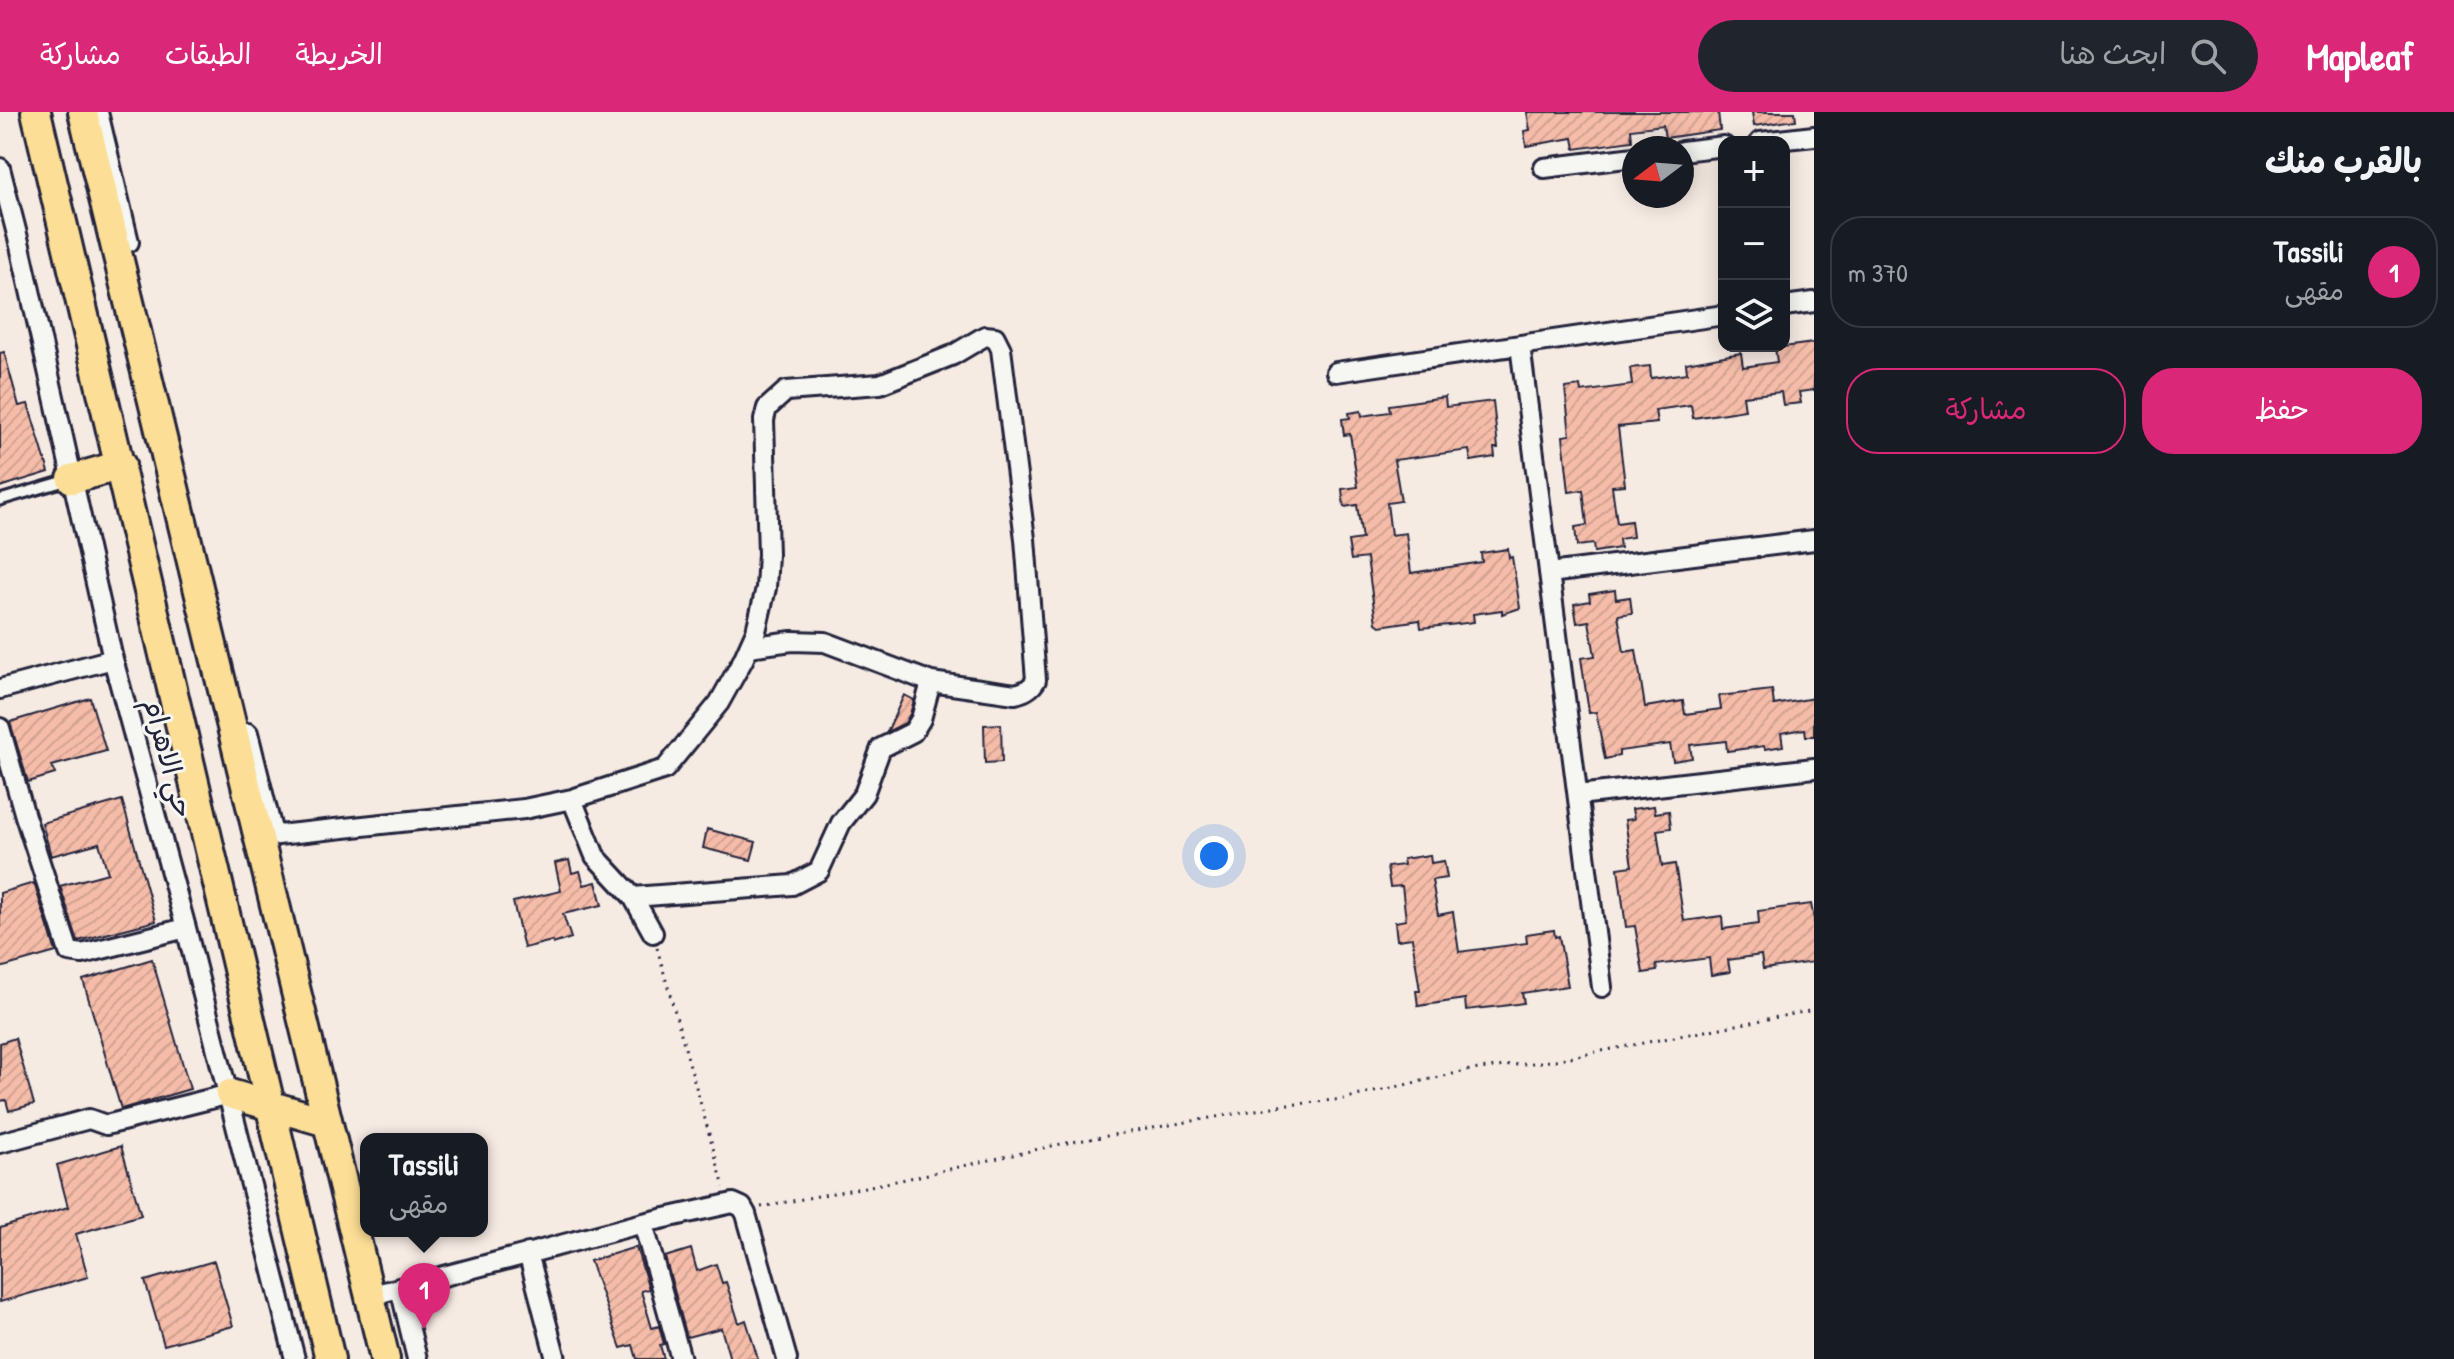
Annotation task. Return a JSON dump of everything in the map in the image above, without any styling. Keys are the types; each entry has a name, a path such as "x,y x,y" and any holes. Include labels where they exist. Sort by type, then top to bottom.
{"main road":[{"path":"36,112 330,1359"},
{"path":"83,112 266,836 327,1122 385,1359"},
{"path":"72,479 121,465"},
{"path":"230,1094 327,1122"}],"street":[{"path":"98,112 266,836 524,809 572,799 665,769 719,703 749,647 766,588 768,554 764,420 767,408 786,391 872,386 953,355 990,335 997,340 1001,349 1027,554 1036,680 1028,689 1015,694 931,682 825,642 792,641 749,647"},
{"path":"1790,139 1814,136"},
{"path":"1694,150 1718,147"},
{"path":"1544,168 1622,158"},
{"name":"حي الاهرام","path":"1,178 113,659 230,1094 295,1359"},
{"path":"1790,305 1814,302"},
{"path":"1336,372 1718,316"},
{"path":"1520,345 1602,987"},
{"path":"1549,573 1814,540"},
{"path":"0,689 113,659"},
{"path":"633,897 792,885 819,871 841,823 864,794 881,748 913,732 921,719 931,682"},
{"path":"0,728 69,952 82,954 186,928"},
{"path":"1578,795 1814,768"},
{"path":"572,799 595,856 633,897 653,933"},
{"path":"0,1143 89,1119 106,1125 230,1094"},
{"path":"369,1296 643,1223 737,1207 787,1359"},
{"path":"643,1223 681,1359"},
{"path":"528,1253 556,1359"},
{"path":"400,1288 417,1359"}],"lane":[{"path":"0,500 72,479"}],"path":[{"path":"653,933 737,1207 901,1180 1061,1144 1279,1106 1343,1099 1470,1070 1543,1062 1814,1010"}],"building":[{"path":"1527,112 1718,112 1720,130 1665,136 1663,125 1631,129 1632,136 1622,136 1622,142 1575,149 1573,138 1526,146 1524,131 1530,130"},
{"path":"1752,112 1795,112 1796,120 1754,126"},
{"path":"1814,343 1814,390 1799,392 1801,403 1783,405 1781,392 1743,396 1745,410 1693,418 1691,405 1655,410 1657,423 1618,427 1625,485 1612,486 1617,523 1631,521 1633,537 1619,539 1620,548 1594,552 1593,544 1577,546 1575,527 1587,525 1583,490 1569,492 1563,436 1570,435 1565,388 1580,386 1581,392 1632,385 1630,368 1650,366 1651,378 1687,373 1686,363 1741,353 1743,367 1777,362 1776,352 1790,352 1790,346"},
{"path":"4,352 19,406 28,404 49,472 0,487 0,353"},
{"path":"1445,397 1446,407 1493,401 1498,448 1494,448 1495,457 1471,461 1469,450 1394,460 1401,501 1387,503 1391,535 1406,533 1411,573 1482,562 1481,553 1508,549 1520,608 1502,614 1502,610 1473,614 1474,622 1421,628 1420,620 1380,626 1376,623 1367,558 1351,560 1348,541 1362,539 1357,505 1344,507 1342,489 1358,487 1350,434 1344,435 1342,419 1350,418 1349,413 1361,411 1362,416 1390,412 1389,405"},
{"path":"1615,590 1616,599 1630,597 1632,613 1618,615 1624,652 1636,650 1645,707 1683,701 1685,714 1721,709 1719,696 1772,690 1774,705 1814,698 1814,736 1806,736 1805,729 1781,733 1783,746 1765,749 1764,746 1727,751 1726,741 1690,745 1692,758 1673,761 1670,744 1619,751 1619,756 1605,759 1596,712 1589,713 1581,658 1595,656 1589,621 1577,623 1574,604 1590,601 1589,594"},
{"path":"904,695 914,700 910,714 905,723 887,732"},
{"path":"90,698 106,751 52,766 55,774 28,782 10,722"},
{"path":"1001,724 1002,762 985,763 984,725"},
{"path":"122,800 156,921 78,941 60,886 108,873 99,843 51,856 42,823"},
{"path":"1654,806 1655,813 1669,811 1671,828 1657,830 1662,866 1675,864 1684,921 1722,916 1723,929 1759,924 1758,911 1811,904 1814,962 1763,969 1761,955 1728,960 1730,972 1711,975 1709,958 1656,965 1657,971 1643,973 1635,926 1626,927 1618,868 1632,866 1625,820 1634,819 1632,809"},
{"path":"707,829 756,842 751,860 703,848"},
{"path":"1430,855 1431,863 1444,861 1447,878 1432,880 1438,915 1453,912 1459,952 1527,943 1526,934 1554,930 1555,937 1559,936 1568,986 1522,993 1524,1003 1502,1006 1466,1010 1465,999 1418,1006 1416,991 1420,991 1412,938 1397,940 1395,922 1406,920 1402,886 1390,887 1387,867 1404,865 1403,859"},
{"path":"569,860 572,873 580,871 584,885 596,882 602,905 563,914 571,938 524,948 513,902 561,891 555,863"},
{"path":"34,883 56,952 0,968 0,893"},
{"path":"152,959 190,1089 121,1109 83,980"},
{"path":"15,1038 34,1104 9,1111 6,1100 0,1101 0,1043"},
{"path":"121,1146 141,1215 76,1234 88,1277 0,1302 0,1228 68,1207 57,1165"},
{"path":"636,1247 649,1289 641,1291 652,1328 659,1326 664,1359 637,1359 633,1345 621,1348 590,1261"},
{"path":"691,1249 697,1271 716,1264 722,1283 726,1282 739,1323 746,1320 758,1359 730,1359 721,1328 687,1337 665,1257"},
{"path":"214,1261 233,1326 164,1345 145,1281"}],"place":[{"name":"Tassili","path":"424,1329"}]}
